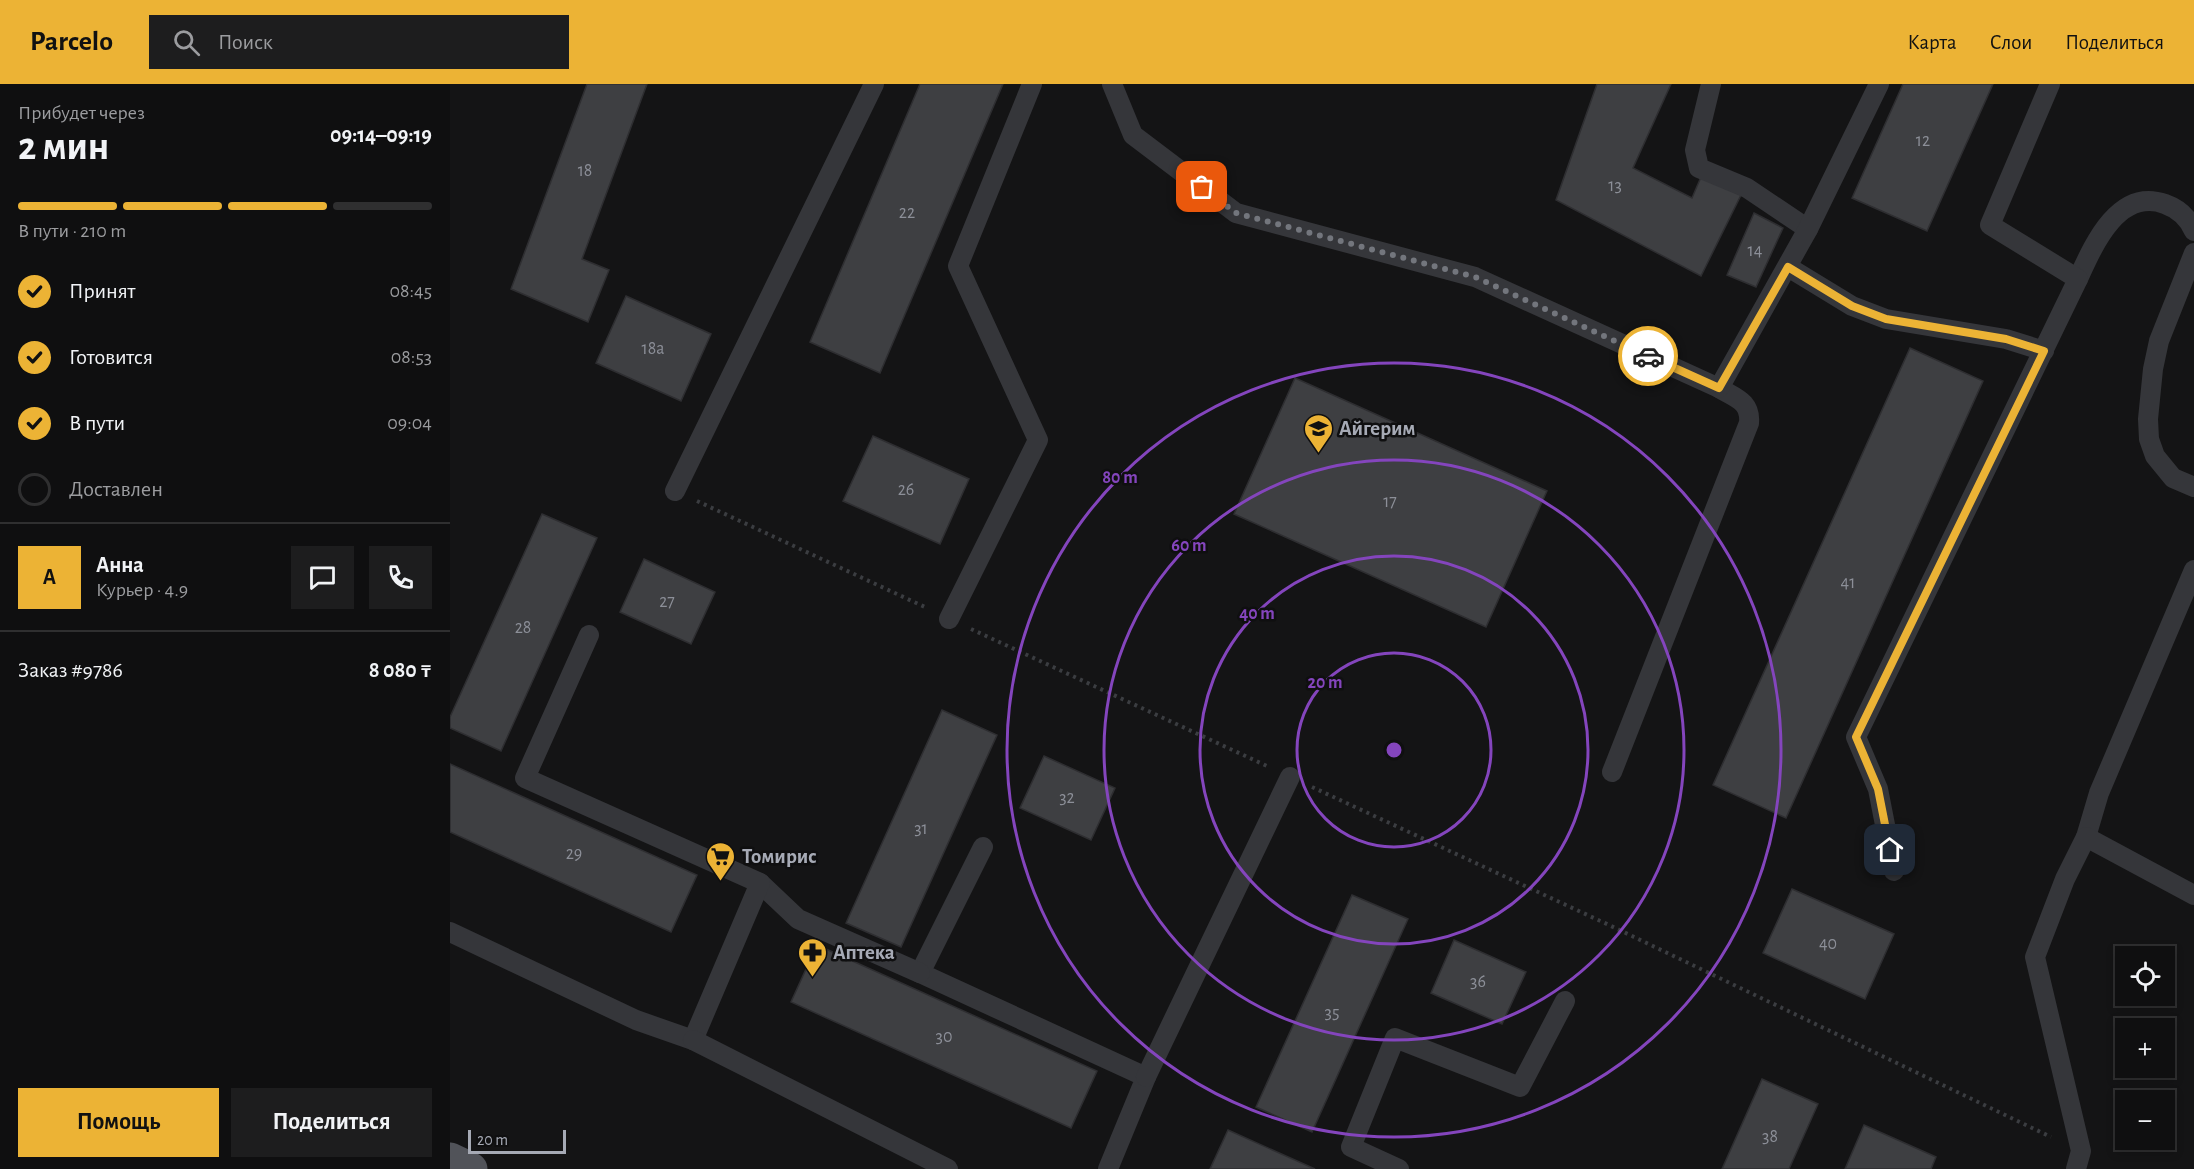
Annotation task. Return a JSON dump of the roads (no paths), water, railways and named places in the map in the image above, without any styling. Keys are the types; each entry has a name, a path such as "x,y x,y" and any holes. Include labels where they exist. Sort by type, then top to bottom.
{"main road":[{"path":"450,1160 471,1169"}],"lane":[{"path":"675,491 874,84"},
{"path":"949,619 1038,440 958,266 1032,84"},
{"path":"1112,84 1133,135 1236,213 1475,277 1719,388 1746,404 1750,413 1749,423 1612,772"},
{"path":"1711,84 1695,150 1699,168 1748,188 1808,229"},
{"path":"1719,388 1788,267 1879,84"},
{"path":"2050,84 1990,225 2078,279"},
{"path":"1894,871 1878,789 1856,737 2078,279 2107,225 2123,209 2144,202 2160,202 2175,207 2190,220 2194,231"},
{"path":"2194,253 2159,341 2153,369 2148,419 2149,439 2155,456 2173,478 2194,487"},
{"path":"1788,267 1852,306 1886,319 2006,339 2044,351"},
{"path":"2079,1160 2035,957 2065,879 2086,837 2099,794 2194,570"},
{"path":"589,635 525,778 760,883 798,919 1146,1077"},
{"path":"1108,1169 1146,1077 1290,777"},
{"path":"2086,837 2194,895"},
{"path":"920,973 983,847"},
{"path":"693,1040 760,883"},
{"path":"450,932 636,1020 693,1040 948,1169"},
{"path":"1399,1169 1351,1147 1395,1038 1520,1087 1565,1001"}],"place":[{"name":"Айгерим","path":"1318,454"},
{"name":"Томирис","path":"721,882"},
{"name":"Аптека","path":"812,978"}]}
